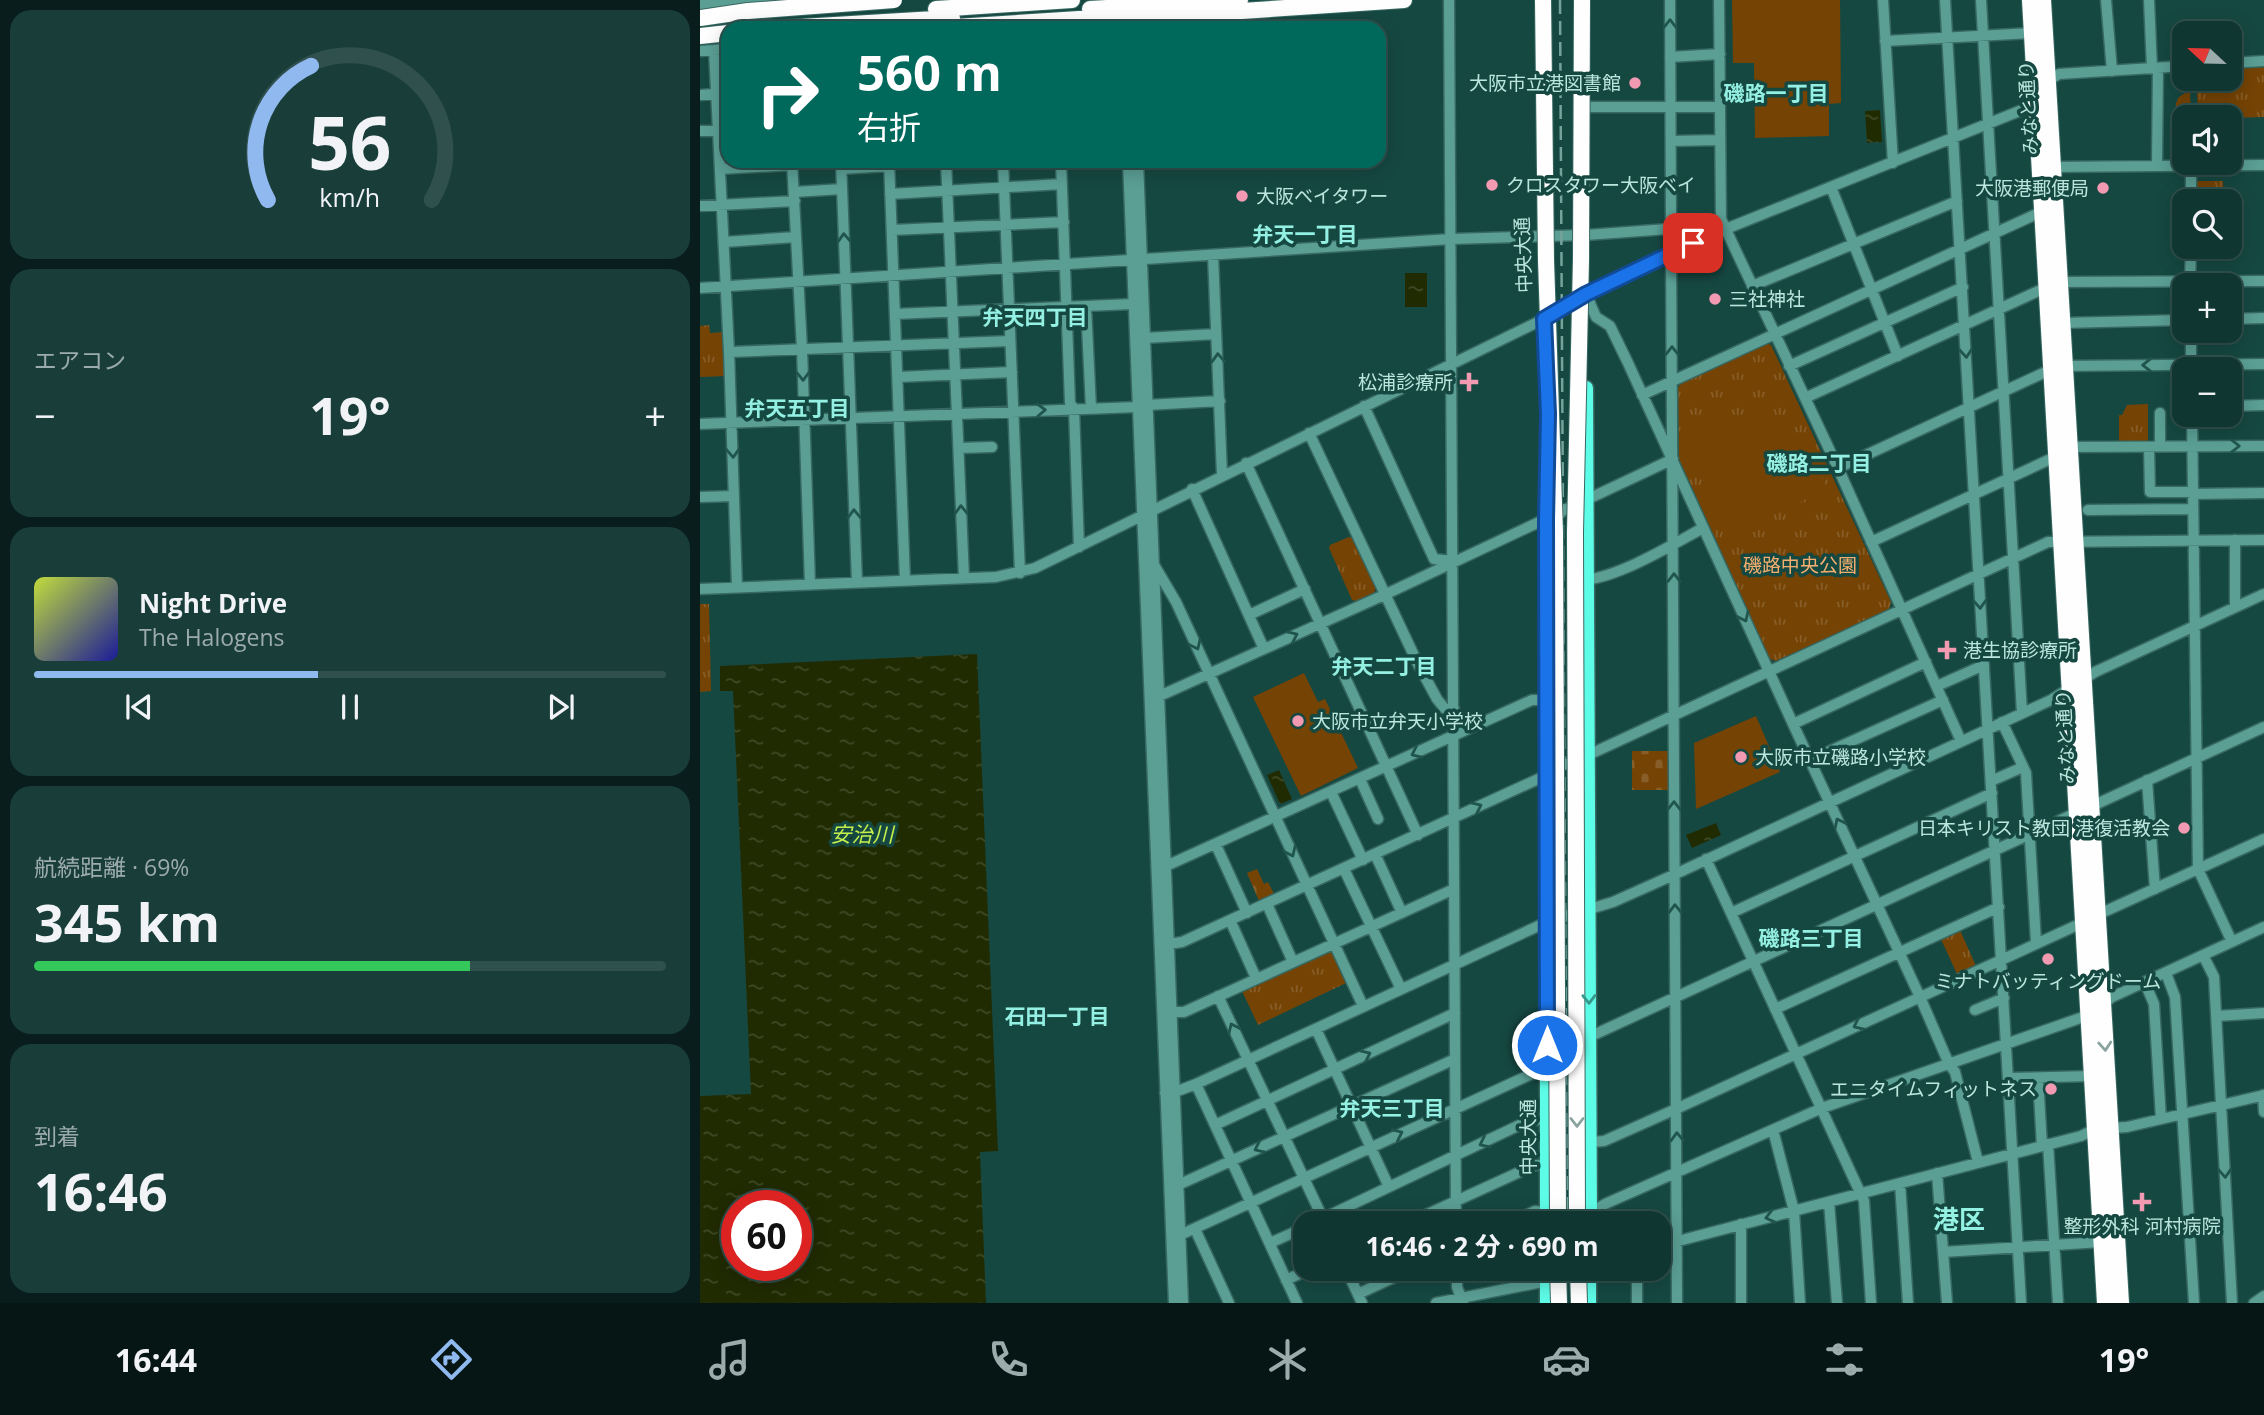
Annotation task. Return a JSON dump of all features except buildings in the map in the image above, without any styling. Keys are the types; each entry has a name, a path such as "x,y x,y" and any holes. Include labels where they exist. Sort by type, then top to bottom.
{"highway":[{"path":"700,19 748,11 894,0"},
{"path":"940,19 1072,0"},
{"path":"891,21 1240,0"},
{"path":"1152,21 1404,0"},
{"path":"1543,0 1546,260 1556,572 1551,1211"},
{"path":"1577,1211 1575,532 1581,259 1582,0"},
{"name":"みなと通り","path":"2030,0 2043,211 2053,285 2062,323 2058,368"},
{"name":"みなと通り","path":"2043,0 2052,167 2053,285 2090,918 2103,1128 2121,1303"},
{"path":"700,19 731,21"},
{"path":"940,19 1014,21"},
{"path":"700,37 721,34"},
{"path":"700,37 721,38"},
{"name":"みなと通り","path":"2096,1010 2093,1076 2103,1128 2101,1242 2105,1303"},
{"path":"1558,1281 1559,1303"},
{"path":"1578,1281 1579,1303"}],"main road":[{"name":"中央大通","path":"1536,0 1548,414 1547,1165 1550,1211"},
{"path":"1589,0 1585,580 1590,1211"},
{"path":"1547,1281 1548,1303"},
{"path":"1588,1281 1590,1303"}],"street":[{"path":"700,5 779,0 790,21"},
{"path":"1449,0 1456,1211"},
{"path":"700,288 1451,239 1668,229 1671,222 1670,0"},
{"path":"1719,0 1721,219 1838,468 1961,741"},
{"path":"1883,0 1893,163"},
{"path":"1945,0 2021,1303"},
{"path":"1981,0 2022,713"},
{"path":"2106,0 2112,71"},
{"path":"2149,0 2155,68 2157,166"},
{"path":"1885,41 2032,33"},
{"path":"700,51 721,49"},
{"path":"713,50 721,85"},
{"path":"1670,57 1720,54"},
{"path":"2242,62 2264,61"},
{"path":"700,589 964,578 1020,573 1079,547 1192,489 1544,319 1586,294 1671,251 2022,110 2036,101 2047,80 2059,74 2172,67"},
{"path":"700,95 721,94"},
{"path":"1588,107 1720,107"},
{"path":"700,131 721,130"},
{"path":"1671,141 1720,140"},
{"path":"721,156 737,587"},
{"path":"2242,165 2264,165"},
{"path":"2052,167 2172,166"},
{"path":"720,169 732,168"},
{"path":"792,168 810,584"},
{"path":"841,168 856,582"},
{"path":"889,168 905,580"},
{"path":"946,168 964,578"},
{"path":"1003,168 1020,573"},
{"path":"1061,168 1070,403 1073,409 1079,547"},
{"path":"1129,168 1144,338 1142,406"},
{"path":"1138,168 1137,260 1133,304 1142,406 1147,514 1170,1093 1174,1303"},
{"path":"890,194 1062,184"},
{"path":"1831,187 1898,356"},
{"path":"700,206 842,189"},
{"path":"1752,286 1957,201"},
{"path":"1642,395 2043,211"},
{"path":"892,230 1064,222"},
{"path":"724,242 796,237"},
{"path":"1671,251 1677,1303"},
{"path":"1213,255 1222,475"},
{"path":"2242,282 2264,281"},
{"path":"1805,398 2053,285 2172,283"},
{"path":"1790,366 1963,286"},
{"path":"1586,294 1596,317 1610,326 1955,1072 1978,1162"},
{"path":"895,314 1133,304"},
{"path":"1086,306 1091,408"},
{"path":"2242,319 2264,318"},
{"path":"2062,323 2172,320"},
{"path":"1144,338 1216,334"},
{"path":"729,352 1010,341"},
{"path":"2242,365 2264,364"},
{"path":"1838,468 2058,368 2172,367"},
{"path":"898,377 1012,372"},
{"path":"700,424 1220,401"},
{"path":"2242,406 2264,405"},
{"path":"1364,406 1434,559 1453,561"},
{"path":"2160,413 2150,492 2264,493"},
{"path":"2192,427 2198,869 2232,942"},
{"path":"1309,433 1384,595 1437,699 1445,709 1454,709"},
{"path":"1871,542 2063,452 2155,447 2264,446"},
{"path":"959,448 992,447"},
{"path":"1154,698 1384,595 1673,459"},
{"path":"1246,463 1418,835"},
{"path":"1192,489 1264,649"},
{"path":"700,497 734,496"},
{"path":"2088,510 2192,509"},
{"path":"1147,514 1156,610 1154,698 1166,866 1172,1013 1170,1093 1178,1185 1183,1303"},
{"path":"1585,580 1600,578 1703,528"},
{"path":"2235,540 2235,607"},
{"path":"1169,944 1182,942 1418,835 1546,775 1556,764 1577,764 1586,756 2048,542 2264,540"},
{"path":"1153,563 1175,602 1363,1006"},
{"path":"1249,615 1305,589"},
{"path":"1170,1093 1196,1084 1547,922 1613,902 2051,700 2076,683 2264,594"},
{"path":"1156,610 1167,609 1175,602"},
{"path":"1793,724 1927,662"},
{"path":"1937,686 1984,665"},
{"path":"1166,866 1532,700 1546,700"},
{"path":"1810,760 1943,700"},
{"path":"2002,722 2026,773 2036,942"},
{"path":"1180,1235 1547,1067 1557,1051 1579,1049 1589,1037 2264,727"},
{"path":"1991,780 2023,767"},
{"path":"1360,779 1378,819"},
{"path":"2147,780 2155,889"},
{"path":"1331,792 1363,860"},
{"path":"1731,913 1992,793"},
{"path":"1590,1142 1604,1142 2264,839"},
{"path":"1216,845 1247,913"},
{"path":"1375,854 1402,913"},
{"path":"1706,859 1864,1201 1871,1303"},
{"path":"1344,869 1401,989"},
{"path":"1172,1013 1184,1012 1454,889"},
{"path":"1267,904 1293,962"},
{"path":"1775,1009 1999,907"},
{"path":"1230,920 1256,978"},
{"path":"1598,1211 1605,1204 1822,1108 2096,1010 2112,997 2264,927"},
{"path":"2203,956 2214,977 2232,1303"},
{"path":"2166,973 2175,997 2194,1303"},
{"path":"2145,983 2154,1004 2161,1119"},
{"path":"1218,996 1316,1211"},
{"path":"1975,1010 2004,998"},
{"path":"1215,1125 1455,1013"},
{"path":"2217,1016 2264,1013"},
{"path":"1316,1029 1389,1187"},
{"path":"1178,1185 1455,1059"},
{"path":"2008,1078 2093,1076"},
{"path":"2038,1078 2058,1303"},
{"path":"1196,1084 1297,1303"},
{"path":"1671,1243 2103,1128 2127,1128 2263,1095 2264,1112"},
{"path":"1342,1211 1528,1121 1547,1119"},
{"path":"1773,1129 1794,1210 1800,1303"},
{"path":"1434,1211 1535,1165 1547,1165"},
{"path":"1937,1173 1947,1303"},
{"path":"1900,1183 1908,1303"},
{"path":"1829,1202 1837,1303"},
{"path":"1741,1224 1741,1303"},
{"path":"1195,1229 1229,1303"},
{"path":"1270,1243 1293,1233"},
{"path":"1943,1252 2101,1242"},
{"path":"1286,1280 1293,1277"},
{"path":"1352,1281 1360,1298 1390,1281"},
{"path":"1457,1281 1462,1300"},
{"path":"1436,1303 1462,1300 1527,1281"},
{"path":"1637,1281 1637,1303"},
{"path":"2254,1303 2264,1296"}],"green space":[{"path":"1732,0 1840,0 1841,103 1829,104 1829,136 1755,138 1754,63 1733,63"},
{"path":"2264,65 2264,117 2242,118 2242,105 2198,105 2197,91 2242,91 2242,66"},
{"path":"2190,91 2191,105 2176,105 2179,97"},
{"path":"2195,181 2223,181 2223,189 2195,189"},
{"path":"709,325 710,333 724,332 726,376 700,377 700,326"},
{"name":"磯路中央公園","path":"1766,343 1771,345 1891,602 1889,610 1776,661 1770,659 1679,459 1678,388 1681,382"},
{"path":"2148,404 2148,441 2119,442 2119,415 2122,415 2127,405"},
{"path":"1722,418 1742,418 1775,426 1799,445 1828,489 1734,532 1724,528 1688,450 1690,435"},
{"path":"1349,537 1353,538 1376,588 1374,593 1356,601 1352,600 1329,548 1330,545"},
{"path":"700,604 709,604 711,691 700,692"},
{"path":"1304,673 1318,702 1325,699 1358,768 1301,796 1253,697"},
{"path":"1756,716 1780,772 1696,809 1694,743"},
{"path":"1632,751 1669,751 1669,790 1632,790"},
{"path":"1257,869 1264,884 1268,882 1274,894 1259,901 1247,873"},
{"path":"1959,928 1976,966 1957,974 1940,937"},
{"path":"1327,951 1333,953 1346,983 1258,1025 1242,991"}],"water":[{"path":"1880,110 1882,142 1867,143 1865,111"},
{"path":"1405,273 1427,273 1427,307 1405,307"},
{"name":"安治川","path":"977,654 998,1151 980,1152 986,1303 700,1303 700,1096 751,1094 733,691 720,691 720,666"},
{"path":"1279,770 1292,799 1280,804 1267,775"},
{"path":"1716,823 1721,835 1692,848 1686,835"}],"railway":[{"path":"1560,0 1567,1211"},
{"path":"1571,1281 1572,1303"}],"place":[{"name":"大阪市立港図書館","path":"1635,83"},
{"name":"クロスタワー大阪ベイ","path":"1492,185"},
{"name":"大阪港郵便局","path":"2103,188"},
{"name":"大阪ベイタワー","path":"1242,196"},
{"name":"三社神社","path":"1715,299"},
{"name":"松浦診療所","path":"1469,382"},
{"name":"港生協診療所","path":"1947,650"},
{"name":"大阪市立弁天小学校","path":"1298,721"},
{"name":"大阪市立磯路小学校","path":"1741,757"},
{"name":"日本キリスト教団 港復活教会","path":"2184,828"},
{"name":"ミナトバッティングドーム","path":"2048,959"},
{"name":"エニタイムフィットネス","path":"2051,1089"},
{"name":"整形外科 河村病院","path":"2142,1202"}],"district":[{"name":"磯路一丁目","path":"1776,93"},
{"name":"弁天一丁目","path":"1305,234"},
{"name":"弁天四丁目","path":"1035,317"},
{"name":"弁天五丁目","path":"797,408"},
{"name":"磯路二丁目","path":"1819,463"},
{"name":"弁天二丁目","path":"1384,666"},
{"name":"磯路三丁目","path":"1811,938"},
{"name":"石田一丁目","path":"1057,1016"},
{"name":"弁天三丁目","path":"1392,1108"},
{"name":"港区","path":"1959,1219"}],"route":[{"path":"1547,1045 1548,414 1544,319 1586,294 1671,251 1693,243"}]}
